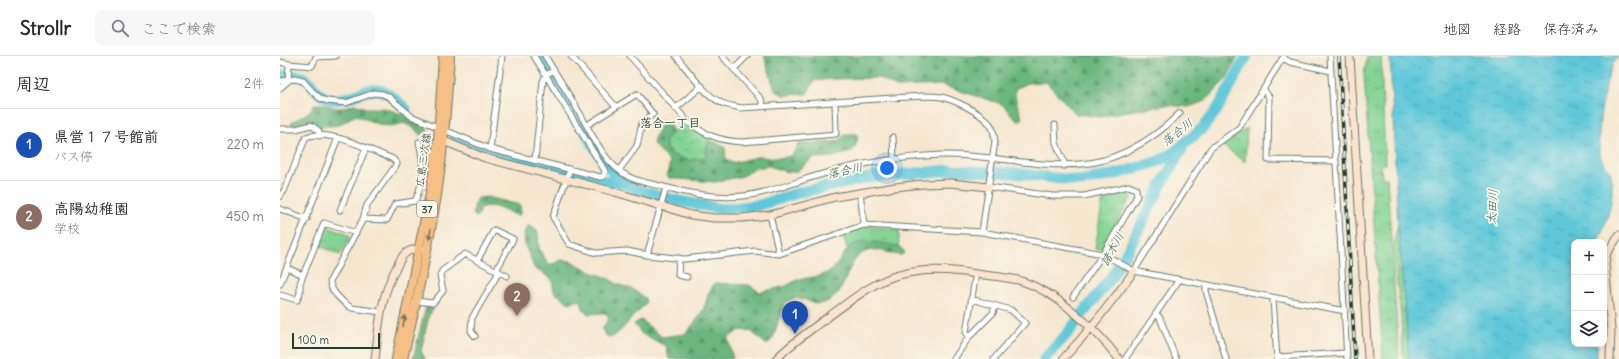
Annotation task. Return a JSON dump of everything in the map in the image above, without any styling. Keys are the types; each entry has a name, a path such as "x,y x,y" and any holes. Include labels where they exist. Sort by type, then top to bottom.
{"main road":[{"name":"広島三次線","path":"442,129 443,56"},
{"name":"広島三次線","path":"403,359 427,250 437,195 441,139 450,56"},
{"name":"広島三次線","path":"396,359 441,139"}],"street":[{"path":"280,62 312,66 316,57 336,56"},
{"path":"490,149 502,56"},
{"path":"534,56 550,73 587,125 604,153 619,170 630,178 692,195 722,197 744,196 769,191 831,172 894,160 942,155 1064,166 1104,160 1131,150 1153,137 1180,113"},
{"path":"280,81 288,77 303,81 313,92 327,101 346,102 374,93 383,94 389,97 410,116 490,149 600,177 605,174 605,171 550,73 545,56"},
{"path":"571,56 616,107"},
{"path":"630,56 688,122 712,137 729,141 742,142 836,134 835,102"},
{"path":"676,56 702,86 720,102 741,108 923,96 940,96 952,100 985,120 990,124 994,132 995,141 993,159 982,232"},
{"path":"722,56 761,99 763,106"},
{"path":"734,69 747,56"},
{"path":"1273,298 1277,358 1347,356 1330,56"},
{"path":"1350,56 1368,359"},
{"path":"1063,359 1114,300 1211,148 1239,128 1284,57 1290,62 1331,71"},
{"path":"280,88 288,77 289,64"},
{"path":"535,160 543,81 550,73"},
{"path":"676,108 702,86"},
{"path":"1264,90 1269,97 1268,160 1336,161"},
{"path":"587,125 637,94 653,114 642,123 637,146 619,170"},
{"path":"280,129 296,129 311,125 319,130 320,136"},
{"path":"1055,125 1056,143 1064,162 1064,166"},
{"path":"280,196 306,137 311,135 338,138 393,159 396,164 367,205 364,219 330,281 332,289 345,304 352,308 381,312"},
{"path":"280,284 338,138"},
{"path":"893,138 894,160"},
{"path":"441,139 485,158 662,204 691,214 714,218 742,218 770,215 835,196 923,184 989,184 1052,196 1084,196 1129,186 1136,189 1137,196 1105,255 1073,297"},
{"path":"364,219 387,220 395,204 415,201 420,191 423,156 419,142"},
{"path":"340,210 366,148"},
{"path":"570,169 568,179 553,217 569,244 596,253 627,251 647,255 678,258 755,251 779,254 864,224 982,232 1105,255 1132,270 1345,311"},
{"path":"647,255 666,189"},
{"path":"420,191 430,194"},
{"path":"860,192 864,224"},
{"path":"280,209 306,219"},
{"path":"770,215 779,254"},
{"path":"280,295 297,300 303,275 324,223 356,233"},
{"path":"475,336 471,331 472,318 513,239 494,230 477,261"},
{"path":"1610,359 1611,330 1605,263 1608,253 1619,235"},
{"path":"375,359 381,312 386,290 402,256 407,252 418,249 427,250"},
{"path":"416,300 433,303 443,291 440,275 442,271 465,254 507,276"},
{"path":"678,258 678,275 687,277"},
{"path":"287,268 303,275"},
{"path":"776,359 789,346 872,286 894,276 937,270 1017,280 1033,286 1058,299 1068,307 1090,327 1119,359"},
{"path":"969,337 966,332 976,274"},
{"path":"1125,359 1179,280"},
{"path":"1206,285 1206,291 1226,359"},
{"path":"972,299 1011,310 1025,323 994,359"},
{"path":"954,359 969,337 993,313 995,306"},
{"path":"1156,314 1160,318 1176,359"}],"green space":[{"path":"764,56 1238,56 1227,78 1205,101 1189,107 1166,105 1101,117 1076,114 1046,82 1027,83 1015,89 1015,97 1022,119 1017,121 1002,104 941,85 897,87 879,78 831,79 814,81 807,94 783,95 775,90"},
{"path":"1367,56 1381,56 1385,164 1381,165 1382,178 1387,178 1399,359 1383,359 1364,75"},
{"path":"315,104 324,104 335,108 343,108 354,104 366,108 385,108 427,127 428,130 421,135 411,126 403,123 390,126 379,124 356,115 338,125 322,127 307,121 294,126 291,125 292,122 309,112"},
{"path":"684,119 711,138 707,145 706,156 695,159 684,159 666,149 666,140"},
{"path":"663,120 669,124 672,132 666,140 684,156 694,159 706,156 707,145 710,141 721,144 725,148 726,160 732,163 760,156 766,158 787,157 793,154 798,144 834,142 849,134 856,134 858,137 855,148 851,152 833,157 813,158 796,172 787,172 769,166 755,168 743,176 715,182 669,178 667,175 670,162 653,144 655,136"},
{"path":"1247,128 1245,162 1222,145"},
{"path":"1128,190 1132,196 1102,248 1095,249 1103,198"},
{"path":"487,197 520,205 521,211 519,216 500,208 485,206 480,208 479,214 476,217 473,214 475,203 478,198"},
{"path":"1398,224 1409,359 1403,359 1401,318 1393,246"},
{"path":"528,226 538,232 538,243 540,249 549,264 553,264 561,260 571,261 591,272 606,277 617,284 632,289 645,298 646,304 613,337 606,336 602,329 609,318 605,313 588,314 583,309 581,300 569,303 554,292 552,279 534,268 525,245 524,233"},
{"path":"864,226 900,229 898,246 878,242 865,242 847,248 842,233"},
{"path":"328,227 349,234 350,238 340,255 318,245 325,229"},
{"path":"861,236 893,241 905,252 902,255 873,250 857,257 852,264 842,288 837,295 830,300 819,304 800,298 795,298 784,303 773,338 767,345 751,331 740,330 728,338 733,359 669,359 666,346 642,334 634,324 641,320 662,337 685,334 701,313 709,293 715,283 749,285 760,292 786,286 797,280 819,276 832,271 849,247"},
{"path":"426,306 432,308 433,311 429,315 421,351 425,359 413,359"}],"water":[{"name":"太田川","path":"1390,56 1618,56 1613,64 1605,88 1599,131 1601,157 1612,178 1612,197 1609,210 1598,239 1571,239 1571,347 1597,347 1597,359 1409,359 1398,224"}],"waterway":[{"name":"落合川","path":"540,56 595,148 610,169 622,182 637,190 679,201 722,209 760,205 801,192 873,177 951,170 1013,173 1080,181 1117,174 1156,162 1172,154 1204,127 1217,110 1247,56"},
{"path":"280,76 301,76 307,79 323,96 330,99 338,99 366,91 378,90 393,97 406,109"},
{"path":"455,139 502,157 599,181 622,182"},
{"name":"諸木川","path":"1044,359 1067,334 1113,275 1182,149"}],"railway":[{"path":"1339,56 1355,359"}],"place":[{"name":"高陽幼稚園","path":"517,316"},
{"name":"県営１７号館前","path":"795,334"}],"district":[{"name":"落合一丁目","path":"670,122"}]}
